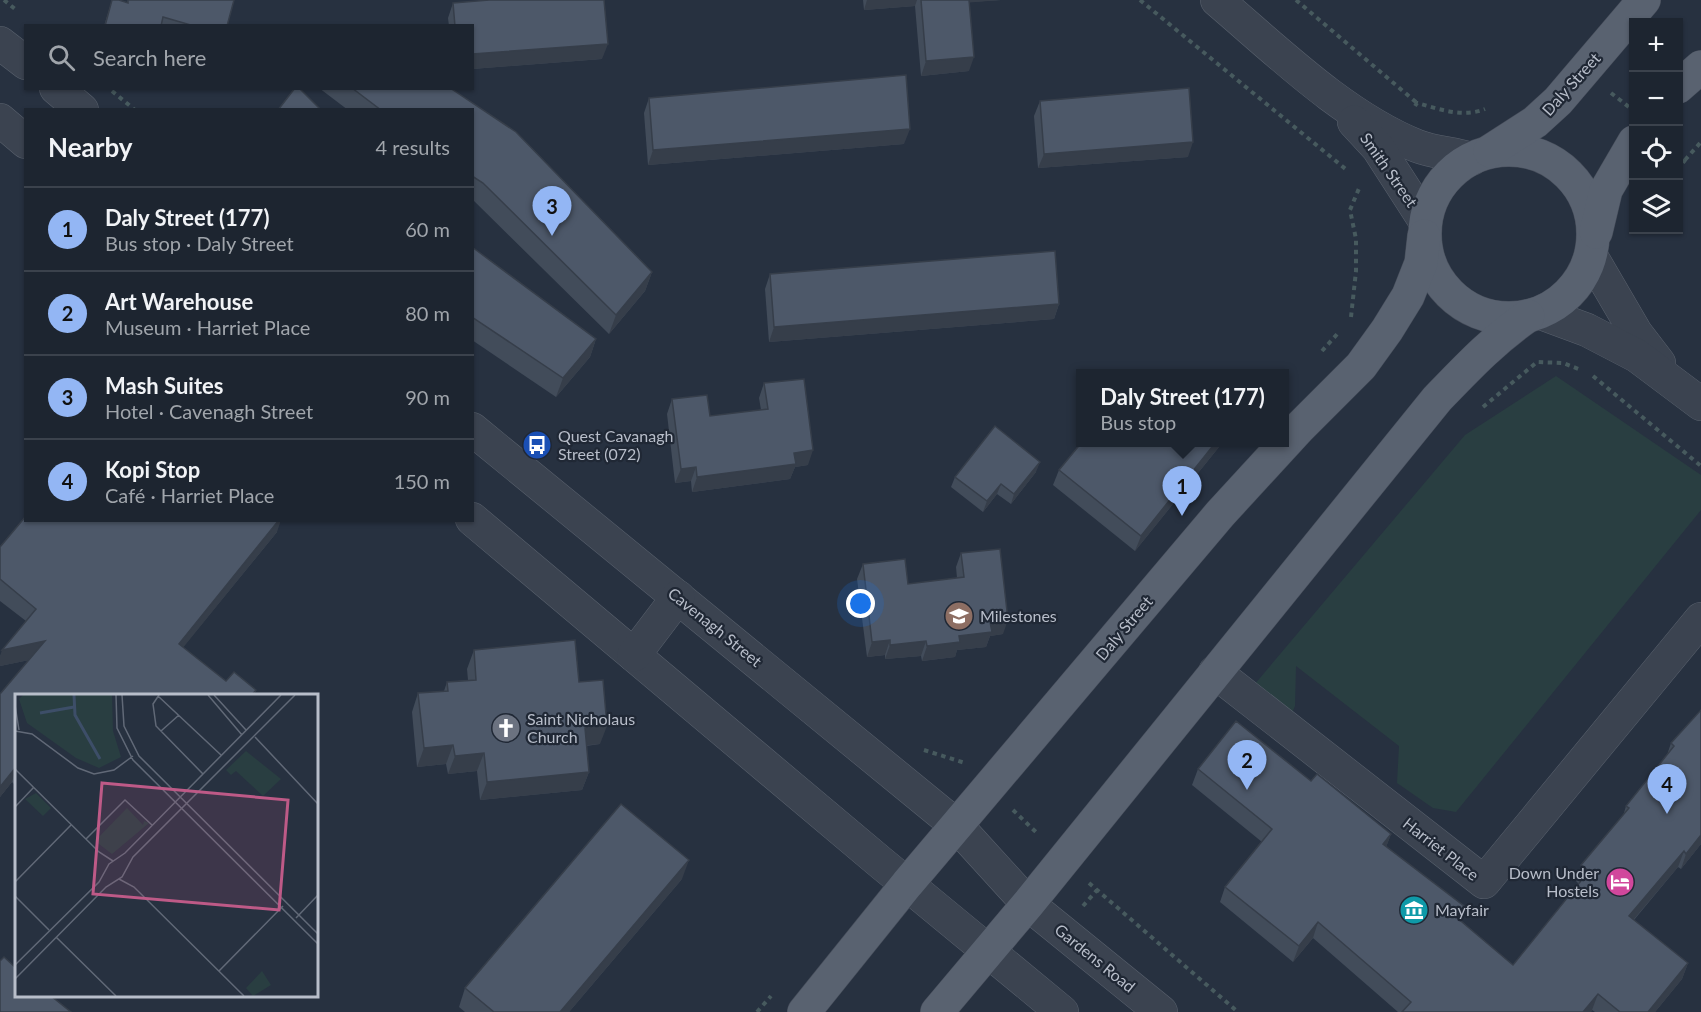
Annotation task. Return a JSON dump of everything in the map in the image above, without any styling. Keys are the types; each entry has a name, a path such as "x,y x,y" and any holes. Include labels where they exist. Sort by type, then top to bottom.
{"main road":[{"name":"Daly Street","path":"1478,156 1535,123 1586,71 1644,0"},
{"path":"1683,83 1701,67"},
{"path":"937,1012 1028,904 1437,399 1505,332 1534,314 1554,306 1572,290 1585,272 1606,190 1629,149"},
{"path":"1534,314 1506,319 1468,308 1455,300 1434,273 1427,255 1424,229 1428,208 1436,191 1447,177 1478,156 1504,150 1522,151 1541,156 1556,164 1574,179 1582,191 1593,220 1593,247"},
{"name":"Daly Street","path":"1289,439 1361,366 1399,311 1422,263 1424,229"},
{"name":"Daly Street","path":"804,1012 907,884 1220,514 1282,447"}],"street":[{"name":"Smith Street","path":"1217,0 1328,94 1378,148 1424,229"},
{"path":"0,43 24,61"},
{"path":"58,90 80,108"},
{"name":"Smith Street","path":"1328,94 1398,138 1440,153 1478,156"},
{"path":"0,120 24,140"},
{"path":"1593,247 1636,333 1651,354 1690,395"},
{"path":"1534,314 1610,341 1638,356 1690,395"},
{"name":"Cavenagh Street","path":"474,431 957,826 1028,904"},
{"path":"474,521 1062,1012"},
{"path":"634,655 678,597"},
{"name":"Harriet Place","path":"1215,672 1336,752 1484,882 1701,619"},
{"name":"Gardens Road","path":"1028,904 1161,1012"}],"path":[{"path":"1140,0 1352,175"},
{"path":"1296,0 1417,103"},
{"path":"112,90 133,108"},
{"path":"1683,163 1701,142"},
{"path":"1590,373 1701,466"},
{"path":"1097,891 1238,1012"}],"green space":[{"path":"1556,376 1701,475 1701,510 1456,812 1433,808 1397,783 1399,746 1296,666 1295,706 1291,715 1249,691 1465,435"}],"building":[{"path":"112,0 128,3 128,0 234,0 228,24 187,24 163,17 161,24 106,24"},
{"path":"489,0 604,0 608,44 474,54 474,24 455,24 453,3"},
{"path":"921,0 969,0 974,57 926,61"},
{"path":"906,75 910,129 653,150 649,98"},
{"path":"1189,88 1193,142 1044,154 1040,101"},
{"path":"293,90 301,90 319,108 280,108"},
{"path":"355,90 453,90 516,132 652,272 616,315 483,183 474,177 474,108 378,108"},
{"path":"474,248 596,339 563,378 474,318"},
{"path":"1055,251 1059,304 774,327 770,274"},
{"path":"804,379 813,450 794,453 796,464 697,477 696,467 681,469 672,399 707,395 710,416 768,409 764,383"},
{"path":"995,426 1040,462 1014,494 1001,484 987,501 955,477"},
{"path":"1078,447 1212,447 1141,536 1059,470"},
{"path":"24,518 24,522 277,522 179,644 226,681 234,672 256,690 253,694 15,694 15,768 0,787 0,694 45,641 2,650 36,609 0,579 0,547"},
{"path":"1000,549 1008,620 990,622 992,632 959,636 960,642 927,646 926,641 890,645 890,640 872,642 863,564 905,559 908,584 964,577 961,553"},
{"name":"Saint Nicholaus Church","path":"575,640 579,682 603,680 607,726 585,728 589,772 487,782 484,753 455,756 453,745 424,748 418,693 448,691 447,682 476,680 474,650"},
{"path":"1701,710 1701,835 1686,854 1684,851 1629,916 1688,963 1648,1012 1620,1012 1598,994 1583,1012 1402,1012 1411,1002 1318,922 1299,946 1225,887 1272,829 1198,769 1236,721 1311,781 1317,774 1391,834 1383,844 1464,906 1456,917 1513,965 1589,871 1581,865 1629,808 1626,806 1674,746 1671,743"},
{"path":"621,804 689,860 560,1012 494,1012 465,988"},
{"path":"4,957 15,967 15,997 52,997 71,1012 0,1012 0,961"}],"place":[{"name":"Mash Suites","path":"552,236"},
{"name":"Quest Cavanagh Street (072)","path":"537,445"},
{"name":"Daly Street (177)","path":"1182,516"},
{"name":"Milestones","path":"959,616"},
{"name":"Saint Nicholaus Church","path":"506,728"},
{"name":"Art Warehouse","path":"1247,790"},
{"name":"Kopi Stop","path":"1667,814"},
{"name":"Down Under Hostels","path":"1620,882"},
{"name":"Mayfair","path":"1414,910"}]}
